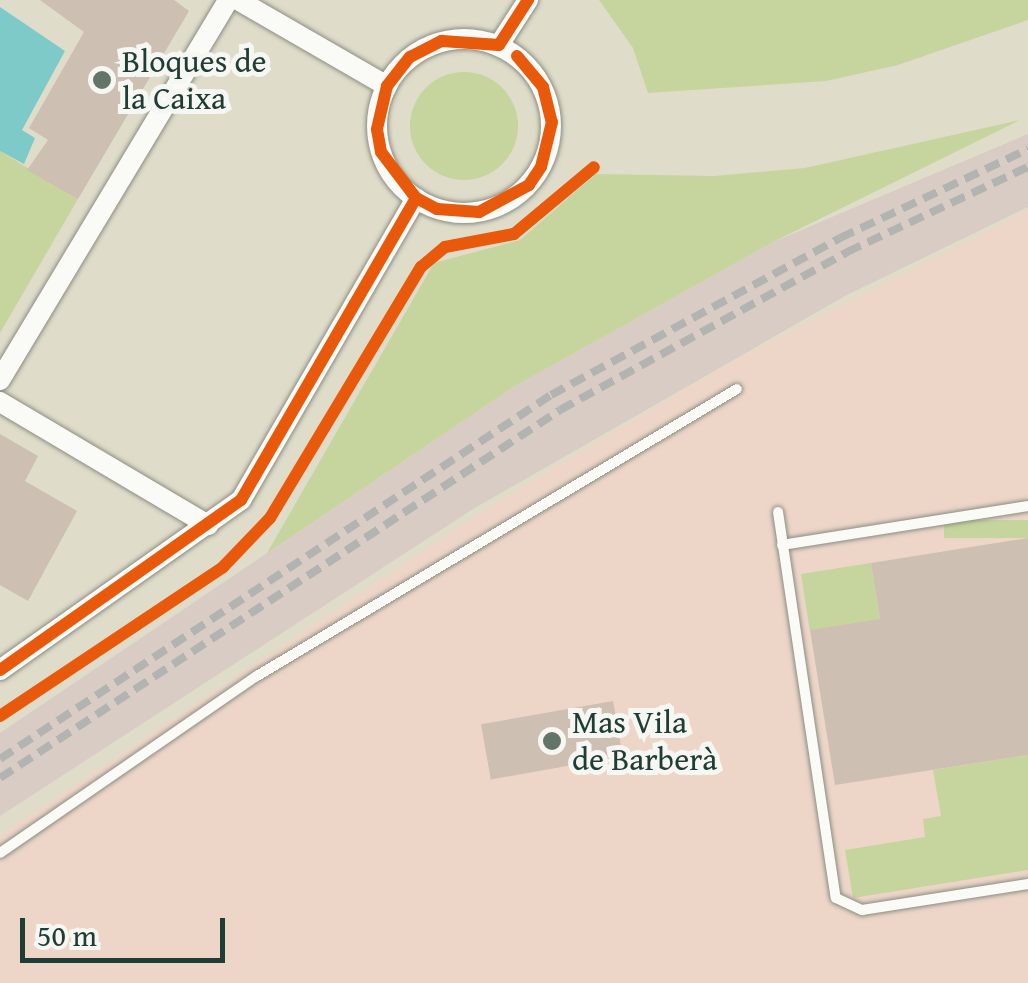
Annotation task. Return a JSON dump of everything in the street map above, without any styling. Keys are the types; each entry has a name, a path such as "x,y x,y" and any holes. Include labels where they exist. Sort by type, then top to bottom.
{"street":[{"path":"0,380 228,0"},
{"path":"238,0 386,86"},
{"path":"499,45 528,0"},
{"path":"442,41 499,45 532,71 547,97 552,131 542,167 515,198 479,212 437,209 416,198 381,152 378,119 386,86 410,57 442,41"},
{"path":"0,670 241,500 416,198"},
{"path":"0,402 208,525"}],"lane":[{"path":"0,853 257,676 737,389"},
{"path":"782,545 1028,506"},
{"path":"778,512 836,898 862,910 1028,884"}],"shaded area":[{"path":"1028,134 1028,207 845,296 473,509 0,816 0,733 515,386 773,242"},
{"path":"1028,210 1028,983 0,983 0,835 490,506 734,360"}],"green space":[{"path":"599,0 1028,0 1028,20 898,65 826,81 648,93 633,48"},
{"path":"464,72 485,76 502,88 514,105 518,126 514,147 502,164 485,176 464,180 443,176 426,164 414,147 410,126 414,105 426,88 443,76"},
{"path":"1020,120 773,242 515,386 267,553 434,263 520,240 596,174 714,176 805,168"},
{"path":"0,151 78,199 0,333"},
{"path":"944,520 1028,520 1028,538 944,538"},
{"path":"871,563 880,619 810,630 801,574"},
{"path":"1028,755 1028,870 853,898 845,850 925,837 923,819 941,816 933,770"}],"water":[{"path":"0,7 65,51 22,130 35,138 24,164 0,151"}],"building":[{"name":"Bloques de la Caixa","path":"40,0 174,0 189,11 78,199 27,170 48,140 29,128 84,32"},
{"path":"0,434 38,456 25,481 77,511 28,601 0,585"},
{"path":"1028,538 1028,755 835,785 810,630 880,619 871,563"},
{"name":"Mas Vila de Barberà","path":"613,701 623,756 491,779 481,724"}],"railway":[{"path":"0,759 551,395 840,238 1028,149"},
{"path":"0,778 560,410 847,252 1028,167"}],"cycle path":[{"path":"517,56 543,87 552,122 541,167 529,185 479,212 437,209 416,198 381,152 377,129 387,86 410,57 442,41 499,45 528,0"},
{"path":"0,716 223,567 270,518 421,267 445,247 514,234 594,167"},
{"path":"0,670 241,500 416,198"}],"place":[{"name":"Bloques de la Caixa","path":"102,80"},
{"name":"Mas Vila de Barberà","path":"552,741"}]}
